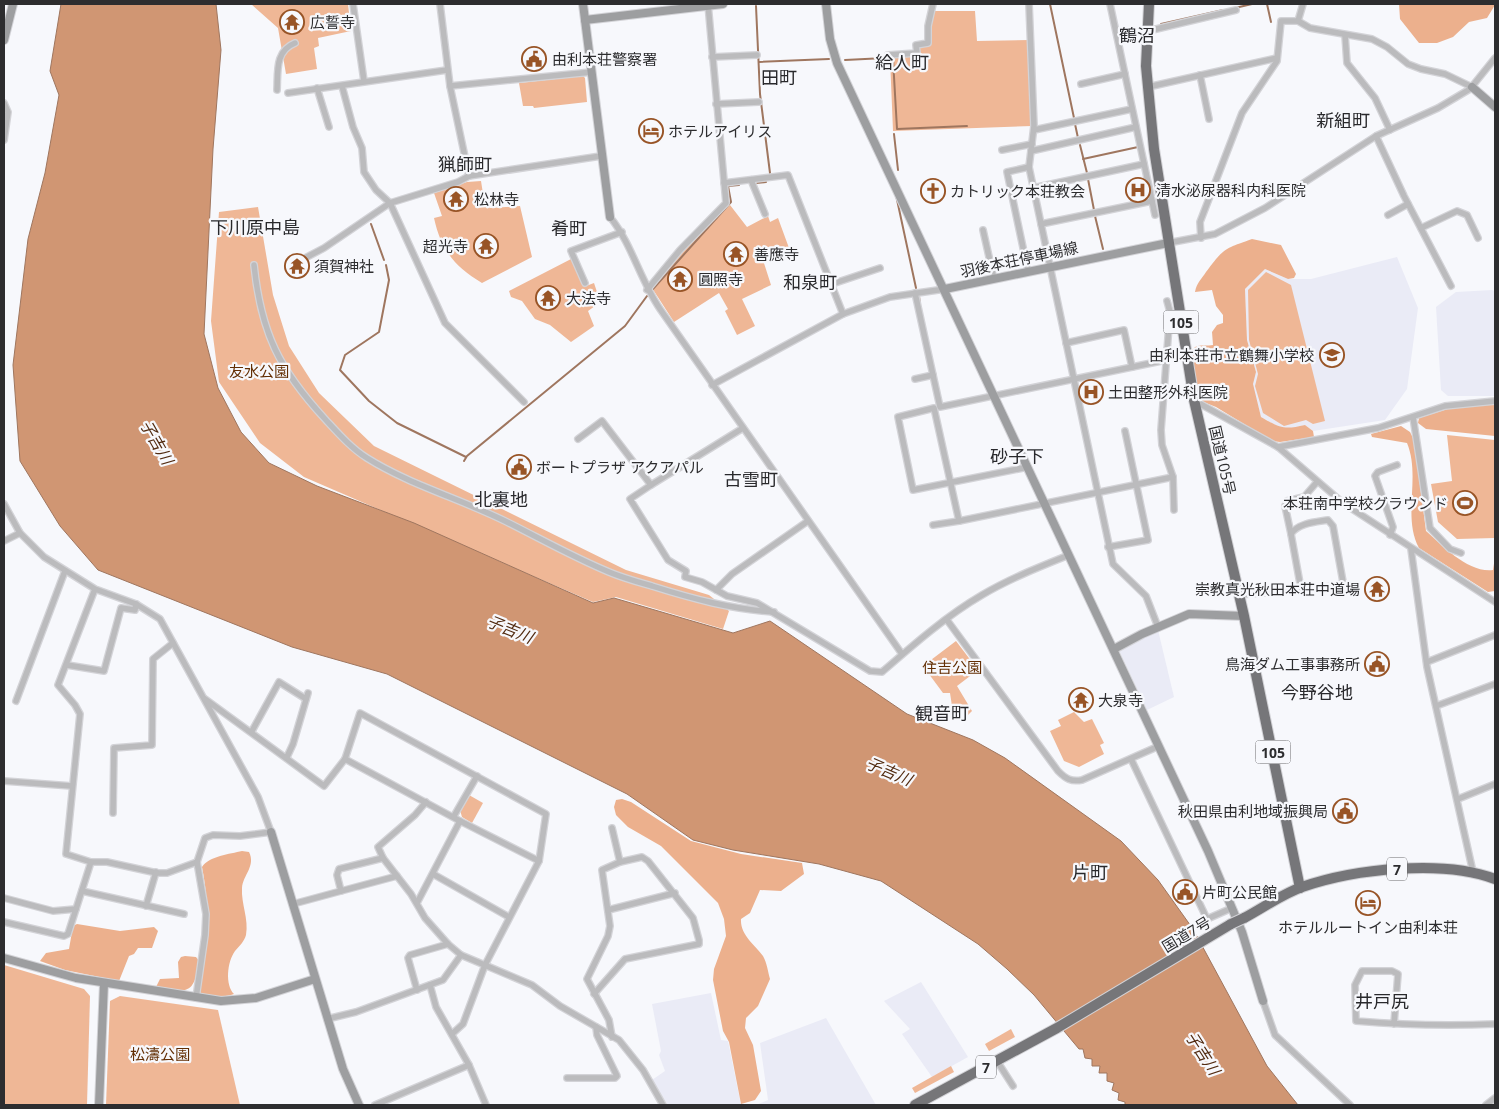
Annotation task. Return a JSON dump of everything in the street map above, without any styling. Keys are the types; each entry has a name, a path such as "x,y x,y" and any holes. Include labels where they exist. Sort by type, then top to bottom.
{"highway":[{"name":"国道105号","path":"1149,4 1146,66 1148,87 1168,243 1194,400 1244,616 1300,888"},
{"name":"国道7号","path":"915,1105 1056,1028 1231,924 1300,888 1379,870 1436,868 1472,872 1495,879"}],"street":[{"path":"4,40 13,4"},
{"path":"352,4 364,81"},
{"path":"440,4 447,70 469,176"},
{"path":"583,4 610,217 622,232 647,290 902,654"},
{"path":"585,20 708,4 723,4"},
{"path":"647,290 680,250 726,203 708,4"},
{"name":"羽後本荘停車場線","path":"826,4 830,39 837,63 945,289 1168,243"},
{"path":"888,56 917,53 916,44 928,43 928,26 933,4"},
{"path":"1029,4 1034,130 1029,167 1033,188 1108,547 1113,564 1146,596 1158,627"},
{"path":"1110,4 1155,215"},
{"path":"1298,21 1302,4"},
{"path":"1148,31 1236,10"},
{"path":"1201,238 1200,222 1239,121 1246,106 1263,83 1277,58 1281,21 1298,21 1310,28 1345,36 1372,39 1387,47 1408,64 1445,74 1472,88 1495,107"},
{"path":"1345,36 1347,63 1375,98 1390,130"},
{"path":"277,90 280,54 287,46 295,43"},
{"path":"712,57 757,55"},
{"path":"1148,87 1277,58"},
{"path":"1168,243 1201,238 1228,228 1265,208 1376,136 1438,108 1472,88 1495,58"},
{"path":"288,93 447,70"},
{"path":"450,86 592,72"},
{"path":"1081,84 1125,74"},
{"path":"1200,76 1209,119"},
{"path":"342,86 353,126 362,148 364,172 376,190 390,203 445,323 524,402"},
{"path":"317,88 328,127"},
{"path":"716,104 760,102"},
{"path":"4,103 8,112 4,140"},
{"path":"1034,130 1132,109"},
{"path":"1031,151 1136,128"},
{"path":"1376,136 1408,204 1452,286"},
{"path":"1002,150 1032,144"},
{"path":"305,258 324,248 390,203 458,182 469,176 601,156"},
{"path":"1033,188 1144,164"},
{"path":"1028,271 1007,172 1029,167"},
{"path":"724,184 788,175 843,314"},
{"path":"751,180 765,214"},
{"path":"1041,224 1152,201"},
{"path":"1388,216 1408,204"},
{"path":"1421,228 1457,211 1466,215 1478,238"},
{"path":"984,230 994,278"},
{"path":"585,283 571,250 622,232"},
{"path":"254,265 259,302 270,341 281,364 325,419 366,457 428,488 489,513 610,573 700,602 746,610 774,612"},
{"path":"832,284 880,268"},
{"path":"712,385 843,314 878,300 945,289 1208,851 1242,932 1275,1035 1350,1105"},
{"path":"915,293 940,407 1166,360"},
{"path":"1167,302 1170,312 1162,437 1166,459 1173,477 1174,510"},
{"path":"1066,343 1124,330 1132,366"},
{"path":"915,379 933,375"},
{"path":"1194,400 1214,409 1265,442 1278,447 1317,482 1390,535 1445,568 1495,602"},
{"path":"1278,447 1342,436 1455,404 1495,401"},
{"path":"959,521 952,483 934,408 898,417 913,490 952,483 1028,467"},
{"path":"1413,417 1430,528 1450,549 1461,553"},
{"path":"578,439 602,421 651,485"},
{"path":"743,428 630,499 668,560 686,571 685,577 726,596 757,602 870,670 882,672 902,654 947,620 997,586 1068,555"},
{"path":"1108,547 1148,540 1125,431"},
{"path":"1390,535 1393,527 1375,476 1378,472 1397,464"},
{"path":"933,525 1173,477"},
{"path":"1302,589 1285,506 1287,501 1304,496 1317,482"},
{"path":"4,504 20,533 44,557 95,589 136,604 160,619 258,797 271,832 343,1069 359,1105"},
{"path":"1238,595 1336,586 1343,582 1333,526 1328,520 1309,523 1294,529 1291,534"},
{"path":"716,590 732,574 808,521"},
{"path":"4,541 20,533"},
{"path":"1411,549 1426,662 1458,799 1472,872"},
{"path":"16,702 65,571"},
{"path":"95,589 58,685 80,714 66,854 91,862 107,862 167,873 197,862"},
{"path":"67,665 104,671 121,608 135,610 136,604"},
{"path":"1114,649 1189,614 1244,616"},
{"path":"947,620 1058,771 1066,778 1073,782 1082,780 1159,746"},
{"path":"1426,662 1495,635"},
{"path":"113,813 114,748 152,745 153,659 174,643"},
{"path":"252,731 279,682 307,696 293,744 287,757"},
{"path":"1436,706 1495,684"},
{"path":"203,698 252,731 324,786 345,759 360,713 546,814 539,861 485,965 463,1024 452,1034"},
{"path":"345,759 539,861"},
{"path":"1131,759 1207,918 1232,908"},
{"path":"454,816 477,776"},
{"path":"4,781 72,786"},
{"path":"1458,799 1495,784"},
{"path":"426,802 415,815 378,847 383,858 417,903 425,918 448,944 461,955 532,985 560,1006 625,1046 663,1105"},
{"path":"417,903 460,820"},
{"path":"612,828 620,862"},
{"path":"196,998 206,914 197,862 206,838 213,835 240,836 271,832"},
{"path":"594,994 625,959 699,944 693,918 642,856 620,862 602,870 608,910 608,936 587,979 594,994 609,1020 612,1037"},
{"path":"341,892 337,875 339,869 383,858"},
{"path":"4,922 64,936 68,934 91,862"},
{"path":"146,906 156,872"},
{"path":"433,874 510,917"},
{"path":"293,904 397,876"},
{"path":"82,891 184,914"},
{"path":"608,910 674,893"},
{"path":"4,898 53,910 76,909"},
{"path":"417,990 408,958 410,955 448,944"},
{"path":"327,1019 356,1012 443,980 461,955"},
{"path":"4,958 76,978 221,1001 256,998 315,979"},
{"path":"1394,1024 1398,974 1392,971 1362,971 1355,986 1356,1021 1394,1024 1495,1024"},
{"path":"99,1105 104,983"},
{"path":"430,985 436,1006 469,1065 486,1105"},
{"path":"566,1078 616,1078 617,1076 597,1035 596,1027"},
{"path":"997,1061 1013,1086"},
{"path":"375,1105 469,1065"},
{"path":"1486,1105 1495,1098"}],"shaded area":[{"path":"1399,4 1495,5 1487,18 1469,22 1453,37 1437,43 1419,43 1400,19"},
{"path":"1252,239 1281,245 1296,274 1294,278 1288,279 1265,269 1245,289 1247,340 1256,372 1253,384 1261,417 1282,427 1305,425 1313,431 1314,437 1280,442 1272,441 1216,407 1201,401 1190,354 1197,346 1213,345 1212,332 1217,325 1223,323 1223,315 1216,306 1212,290 1195,292 1198,283 1225,250"},
{"name":"由利本荘市立鶴舞小学校","path":"1397,257 1418,308 1407,389 1385,420 1313,431 1305,425 1289,429 1281,428 1261,417 1252,384 1256,372 1247,340 1245,289 1265,269 1288,279 1311,279"},
{"path":"1495,291 1495,396 1448,396 1441,390 1436,307 1456,292"},
{"path":"1495,404 1495,436 1426,429 1418,423 1419,418 1454,407"},
{"path":"1401,426 1410,432 1414,440 1426,531 1456,557 1474,567 1493,570 1495,557 1495,591 1488,592 1419,548 1414,536 1412,523 1412,469 1407,443 1372,437 1371,434"},
{"path":"1158,630 1174,697 1147,710 1119,650"},
{"path":"622,799 631,802 691,841 741,854 802,863 804,874 781,891 760,890 750,913 741,919 745,935 763,956 770,979 758,1006 746,1018 745,1028 753,1045 761,1091 755,1100 741,1104 729,1042 723,1031 713,980 714,969 726,936 724,919 718,903 661,846 628,827 616,815 614,807 616,800"},
{"path":"242,851 249,852 251,862 242,888 247,929 246,935 232,956 228,973 229,985 234,994 221,996 207,995 199,992 204,960 207,914 202,867 205,863 215,858"},
{"path":"77,924 120,931 154,927 158,931 152,948 138,948 134,954 129,956 119,981 65,970 40,961 46,953 69,949 73,926"},
{"path":"181,957 196,957 199,961 192,986 182,990 156,987 160,979 179,978 178,962"},
{"path":"921,982 968,1057 932,1077 902,1034 910,1029 884,1001"},
{"path":"711,993 721,1040 728,1041 741,1105 668,1105 652,1080 665,1071 659,1055 661,1051 652,1004"},
{"path":"826,1018 876,1105 756,1105 768,1100 760,1043"}],"green space":[{"path":"251,4 348,4 351,31 318,38 319,46 314,48 317,69 286,74 278,28"},
{"path":"934,11 975,11 977,41 1030,40 1032,126 893,131 890,58 919,56 919,45 930,44 930,27"},
{"path":"583,76 585,78 587,102 534,108 533,106 523,106 519,83"},
{"path":"481,181 484,200 490,208 520,206 532,257 482,283 472,277 450,256 441,239 434,218 442,216 434,193 467,182"},
{"path":"730,205 747,227 768,216 770,222 778,218 789,248 763,260 771,285 742,299 755,326 737,335 725,311 728,309 719,293 674,322 652,288 687,246"},
{"name":"友水公園","path":"258,207 273,295 289,346 319,393 374,446 626,570 709,595 729,611 723,629 616,597 593,602 304,477 260,443 219,382 211,321 219,212"},
{"path":"573,258 586,286 594,283 599,298 594,302 595,306 588,311 594,326 571,342 550,325 535,319 522,301 511,297 509,291"},
{"path":"1266,272 1291,285 1325,421 1313,424 1306,420 1284,426 1263,413 1255,386 1258,374 1249,340 1248,290"},
{"name":"本荘南中学校グラウンド","path":"1447,435 1495,440 1495,538 1457,539 1438,522 1431,484 1452,481"},
{"name":"住吉公園","path":"956,641 978,670 957,686 972,711 968,715 952,706 950,693 943,693 923,666"},
{"path":"1074,712 1084,722 1092,719 1104,743 1100,745 1104,754 1079,767 1064,761 1050,731 1061,726 1058,720"},
{"path":"469,795 483,803 472,823 462,817 460,810"},
{"path":"4,965 84,989 90,996 87,1105 4,1105"},
{"name":"松濤公園","path":"120,996 218,1010 240,1105 106,1105 110,1001"},
{"path":"1011,1029 1015,1037 989,1051 985,1044"},
{"path":"951,1066 954,1072 915,1093 912,1088"}],"water":[{"name":"子吉川","path":"61,4 216,4 221,50 213,149 204,334 218,388 241,432 269,463 317,486 414,523 593,603 614,598 733,633 770,621 907,714 973,740 1005,758 1121,841 1158,880 1193,929 1267,1066 1298,1105 1125,1105 1125,1102 1118,1100 1119,1093 1112,1090 1114,1083 1107,1081 1107,1073 1099,1073 1100,1066 1092,1066 1092,1059 1085,1058 1083,1049 1079,1049 1034,995 1007,969 978,944 881,881 819,864 733,850 693,840 627,794 387,674 292,647 98,570 60,526 20,461 13,365 28,239 45,173 59,95 50,71"}],"waterway":[{"path":"1050,4 1074,118"},
{"path":"1235,8 1252,4"},
{"path":"1267,4 1271,22"},
{"path":"756,6 760,94 770,173"},
{"path":"1161,24 1223,10"},
{"path":"845,60 885,58"},
{"path":"759,62 829,59"},
{"path":"893,59 897,129 967,126"},
{"path":"1075,124 1078,138"},
{"path":"894,134 898,170"},
{"path":"1080,145 1087,173"},
{"path":"1083,159 1138,147"},
{"path":"1088,179 1094,210"},
{"path":"756,183 766,182"},
{"path":"652,290 731,202 728,186 739,185"},
{"path":"896,195 916,288"},
{"path":"1095,216 1103,249"},
{"path":"371,224 384,260"},
{"path":"386,265 389,280 379,332 345,355 340,370 369,401 397,423 466,457"},
{"path":"464,461 467,456 625,326 647,296"},
{"path":"919,296 920,305"}],"place":[{"name":"広誓寺","path":"292,22"},
{"name":"由利本荘警察署","path":"534,59"},
{"name":"ホテルアイリス","path":"651,131"},
{"name":"清水泌尿器科内科医院","path":"1138,190"},
{"name":"カトリック本荘教会","path":"933,191"},
{"name":"松林寺","path":"456,199"},
{"name":"超光寺","path":"486,246"},
{"name":"善應寺","path":"736,254"},
{"name":"須賀神社","path":"297,266"},
{"name":"圓照寺","path":"680,279"},
{"name":"大法寺","path":"548,298"},
{"name":"由利本荘市立鶴舞小学校","path":"1332,355"},
{"name":"土田整形外科医院","path":"1091,392"},
{"name":"ボートプラザ アクアパル","path":"519,467"},
{"name":"本荘南中学校グラウンド","path":"1465,503"},
{"name":"崇教真光秋田本荘中道場","path":"1377,589"},
{"name":"鳥海ダム工事事務所","path":"1377,664"},
{"name":"大泉寺","path":"1081,700"},
{"name":"秋田県由利地域振興局","path":"1345,811"},
{"name":"片町公民館","path":"1185,892"},
{"name":"ホテルルートイン由利本荘","path":"1368,903"}],"district":[{"name":"鶴沼","path":"1137,35"},
{"name":"給人町","path":"902,62"},
{"name":"田町","path":"779,77"},
{"name":"新組町","path":"1343,120"},
{"name":"猟師町","path":"465,164"},
{"name":"下川原中島","path":"255,227"},
{"name":"肴町","path":"569,228"},
{"name":"和泉町","path":"810,282"},
{"name":"砂子下","path":"1017,456"},
{"name":"古雪町","path":"751,479"},
{"name":"北裏地","path":"501,499"},
{"name":"今野谷地","path":"1317,692"},
{"name":"観音町","path":"942,713"},
{"name":"片町","path":"1090,872"},
{"name":"井戸尻","path":"1382,1001"}]}
